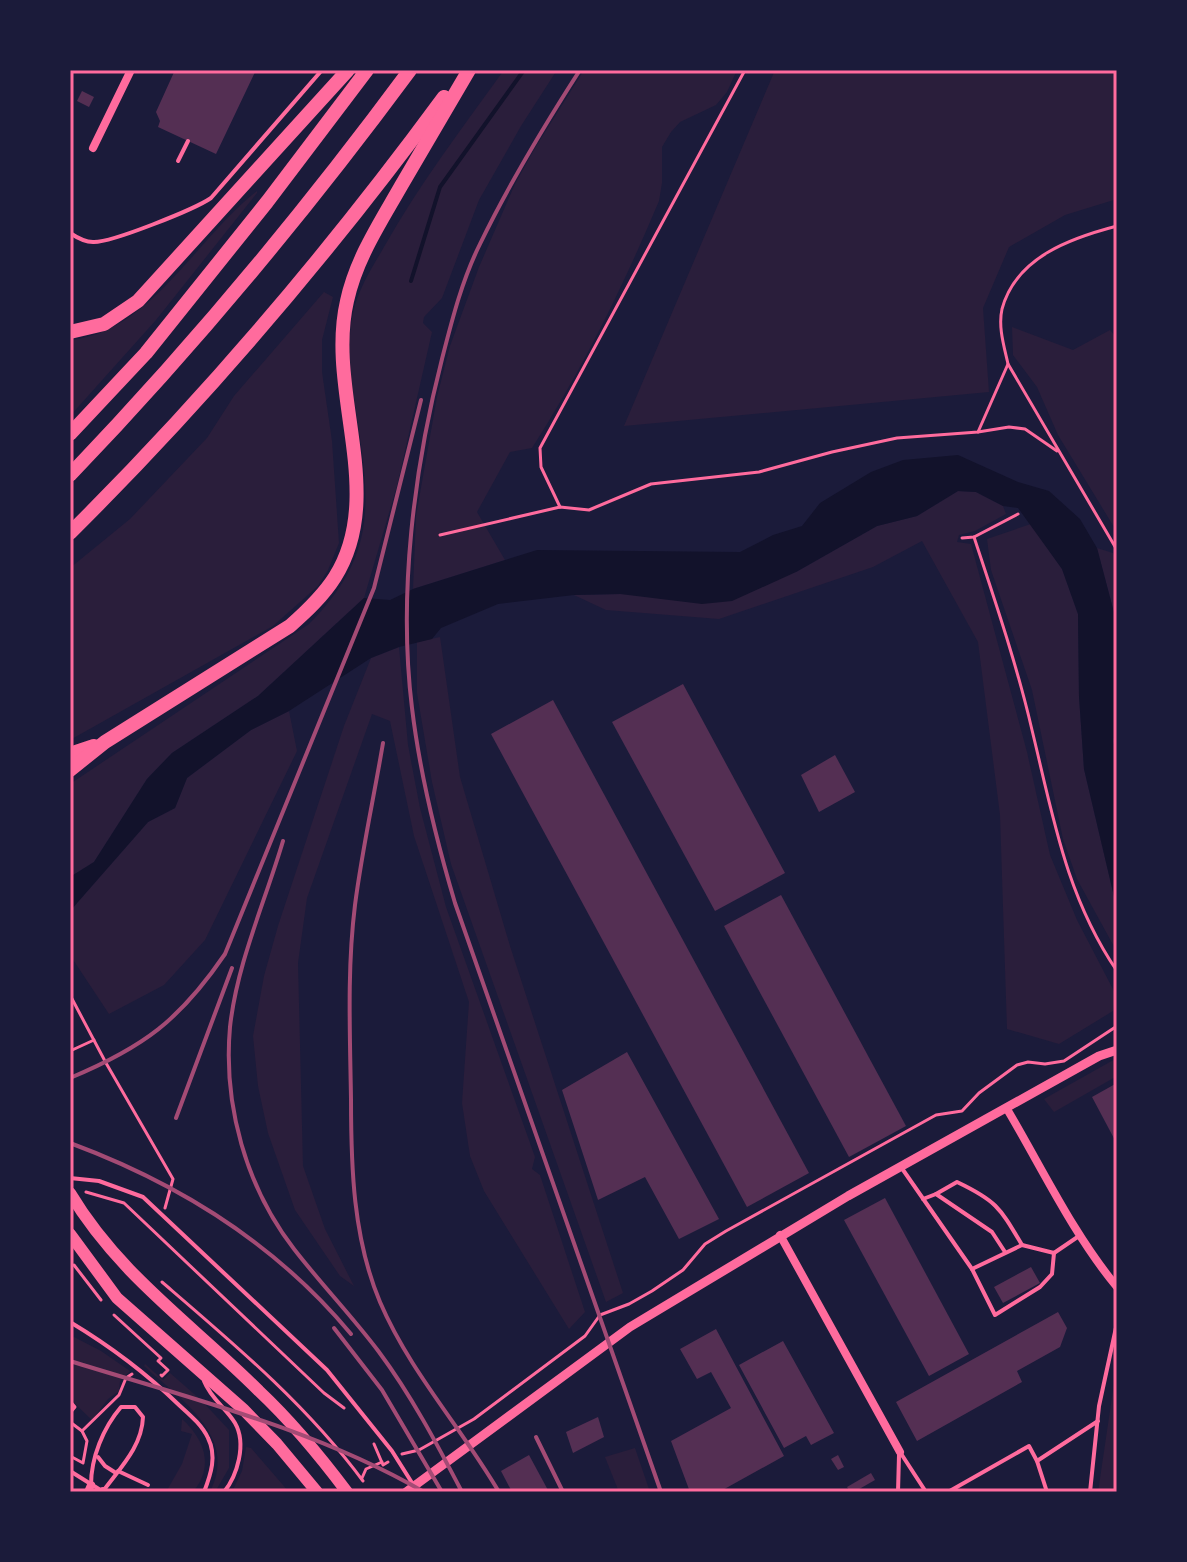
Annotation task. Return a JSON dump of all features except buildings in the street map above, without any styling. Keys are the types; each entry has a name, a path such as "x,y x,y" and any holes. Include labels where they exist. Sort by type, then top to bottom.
{"highway":[{"path":"70,332 104,324 138,301 348,70"},
{"path":"70,434 146,353 267,202 367,70"},
{"path":"70,475 159,380 249,276 410,70"},
{"path":"70,533 179,421 302,280 467,70"},
{"path":"70,770 105,742 290,626 314,604 336,576 356,520 357,490 342,367 341,333 347,301 358,264 467,70"},
{"path":"70,754 105,742"}],"main road":[{"path":"76,1195 99,1235 133,1275 295,1427 347,1492"},
{"path":"70,1234 117,1298 243,1409 317,1492"},
{"path":"300,1470 307,1492"}],"street":[{"path":"93,148 131,70"},
{"path":"410,1489 609,1341 780,1235 1007,1109 1099,1056 1117,1041"},
{"path":"1099,1056 1117,1050"},
{"path":"1007,1109 1081,1235 1117,1287"},
{"path":"780,1235 900,1452"}],"lane":[{"path":"70,233 92,242 117,238 198,207 211,198 322,70"},
{"path":"178,161 188,141"},
{"path":"901,1167 972,1269 995,1315 1040,1287 1052,1274 1054,1253"},
{"path":"70,1178 99,1181 133,1192 163,1215 327,1370 392,1451 410,1489"},
{"path":"923,1199 957,1182 999,1207 1022,1245"},
{"path":"936,1194 992,1232 1005,1252"},
{"path":"972,1269 1022,1245 1054,1253 1081,1235"},
{"path":"70,1322 155,1381 196,1421 208,1438 213,1455 212,1473 204,1492"},
{"path":"1090,1492 1098,1421 1117,1323"},
{"path":"200,1371 210,1395 235,1424 239,1435 240,1451 236,1469 224,1492"},
{"path":"70,1471 90,1488 103,1492 140,1436 143,1417 138,1408 127,1405 119,1410 106,1428 91,1469 90,1488"},
{"path":"1037,1461 1098,1421"},
{"path":"948,1492 1029,1446 1047,1492"},
{"path":"898,1492 900,1452"},
{"path":"900,1452 926,1492"},
{"path":"98,1454 105,1466 148,1485"}],"path":[{"path":"560,507 541,467 540,448 745,70"},
{"path":"1117,226 1086,234 1041,255 1020,275 1002,308 1001,333 1008,364 1117,550"},
{"path":"978,432 1008,364"},
{"path":"440,535 560,507 589,510 651,484 759,472 897,438 1009,427 1025,429 1057,451"},
{"path":"962,538 974,537 1018,514"},
{"path":"974,537 1021,688 1057,840 1079,901 1117,971"},
{"path":"70,995 173,1179 163,1215"},
{"path":"406,1452 419,1450 474,1419 585,1336 600,1315 629,1304 672,1278 705,1244 726,1231 936,1115 962,1111 979,1093 1017,1065 1064,1061 1117,1026"},
{"path":"70,1051 94,1040"},
{"path":"76,1195 92,1192 124,1203 324,1393 345,1408"},
{"path":"155,1275 253,1361 326,1437 362,1480 366,1469 383,1463 371,1439"},
{"path":"153,1369 162,1376 168,1370 158,1361 161,1358"},
{"path":"82,1431 119,1395 126,1378 132,1374"},
{"path":"70,1401 75,1407 70,1413"},
{"path":"70,1422 82,1431 87,1441 83,1463 70,1456"}],"shaded area":[{"path":"504,70 557,70 479,200 442,298 424,317 423,323 432,332 397,486 364,598 258,696 172,753 147,779 94,862 70,877 70,784 309,624 333,597 349,571 359,545 365,492 350,356 355,304 370,271 412,201"},
{"path":"584,70 737,70 727,92 716,105 680,122 662,147 659,201 601,328 532,448 510,452 477,512 505,560 413,589 416,516 437,397 450,346 479,267 515,184"},
{"path":"775,70 1117,70 1117,199 1065,215 1009,247 983,308 989,392 624,426"},
{"path":"257,191 156,320 70,416 70,340 99,333 125,320 149,301"},
{"path":"324,292 333,297 322,340 322,372 332,441 339,543 328,570 318,586 273,626 70,740 70,568 130,519 207,438 234,396"},
{"path":"1012,327 1073,350 1110,330 1116,337 1117,532 1058,435 1037,387 1013,355"},
{"path":"958,455 1018,482 1049,491 1080,519 1097,548 1117,624 1117,726 1113,741 1117,756 1117,909 1084,769 1078,614 1062,569 1018,508 1003,506 976,492 958,491 917,516 877,526 796,572 732,601 702,604 620,594 574,595 498,604 441,628 432,639 371,658 289,711 251,730 187,778 175,808 148,822 70,911 70,877 94,862 147,779 172,753 258,696 364,598 390,600 413,589 537,550 740,552 773,535 802,526 820,503 871,472 903,460"},
{"path":"958,491 976,492 1003,506 1006,514 975,531 959,535 957,542 971,544 1027,752 1050,855 1077,920 1116,995 1113,1011 1059,1044 1007,1029 1000,815 978,642 922,541 873,567 719,619 606,610 574,595 620,594 796,572 877,526 917,516"},
{"path":"1031,524 1062,569 1078,614 1084,769 1117,909 1117,952 1077,879 1063,839 1032,690 991,570 987,539"},
{"path":"1097,548 1113,553 1117,561 1117,624"},
{"path":"440,637 460,777 510,946 623,1293 606,1302 451,864 432,782 417,693 417,642"},
{"path":"399,647 408,745 420,808 446,907 535,1157 532,1169 540,1175 585,1312 569,1329 484,1191 470,1156 462,1103 469,1002 414,836 390,721 372,714 307,898 298,963 303,1166 325,1229 354,1286 340,1276 295,1210 268,1133 258,1086 253,1036 264,976 344,726 371,658"},
{"path":"289,711 297,751 205,940 164,985 109,1014 70,955 70,911 148,822 175,808 187,778 251,730"},
{"path":"1117,1058 1117,1076 1054,1112 1044,1099"},
{"path":"74,1337 130,1371 120,1381 119,1391 108,1399 92,1420 70,1399 70,1339"},
{"path":"1117,1363 1117,1492 1098,1492"},
{"path":"145,1364 163,1380 170,1373 229,1430 229,1468 215,1492 210,1492 217,1472 217,1453 211,1436 201,1420"},
{"path":"182,1419 201,1444 204,1472 193,1492 166,1492 182,1464 192,1434 181,1431"},
{"path":"246,1447 251,1448 289,1492 232,1492 242,1471"},
{"path":"635,1448 650,1492 619,1492 605,1457"}],"waterway":[{"path":"411,281 440,187 524,70"}],"railway":[{"path":"580,70 491,222 468,272 454,315 432,401 411,532 408,665 424,782 455,903 661,1492"},
{"path":"70,1078 119,1055 158,1029 192,997 225,954 374,588 421,400"},
{"path":"383,743 352,929 352,1150 359,1228 371,1278 392,1328 499,1492"},
{"path":"283,841 245,956 230,1027 230,1086 241,1144 277,1225 391,1368 462,1492"},
{"path":"176,1118 232,968"},
{"path":"70,1143 149,1177 223,1220 291,1272 351,1334"},
{"path":"334,1328 382,1390 442,1492"},
{"path":"70,1361 206,1402 295,1433 339,1450 424,1492"},
{"path":"536,1437 563,1492"}]}
